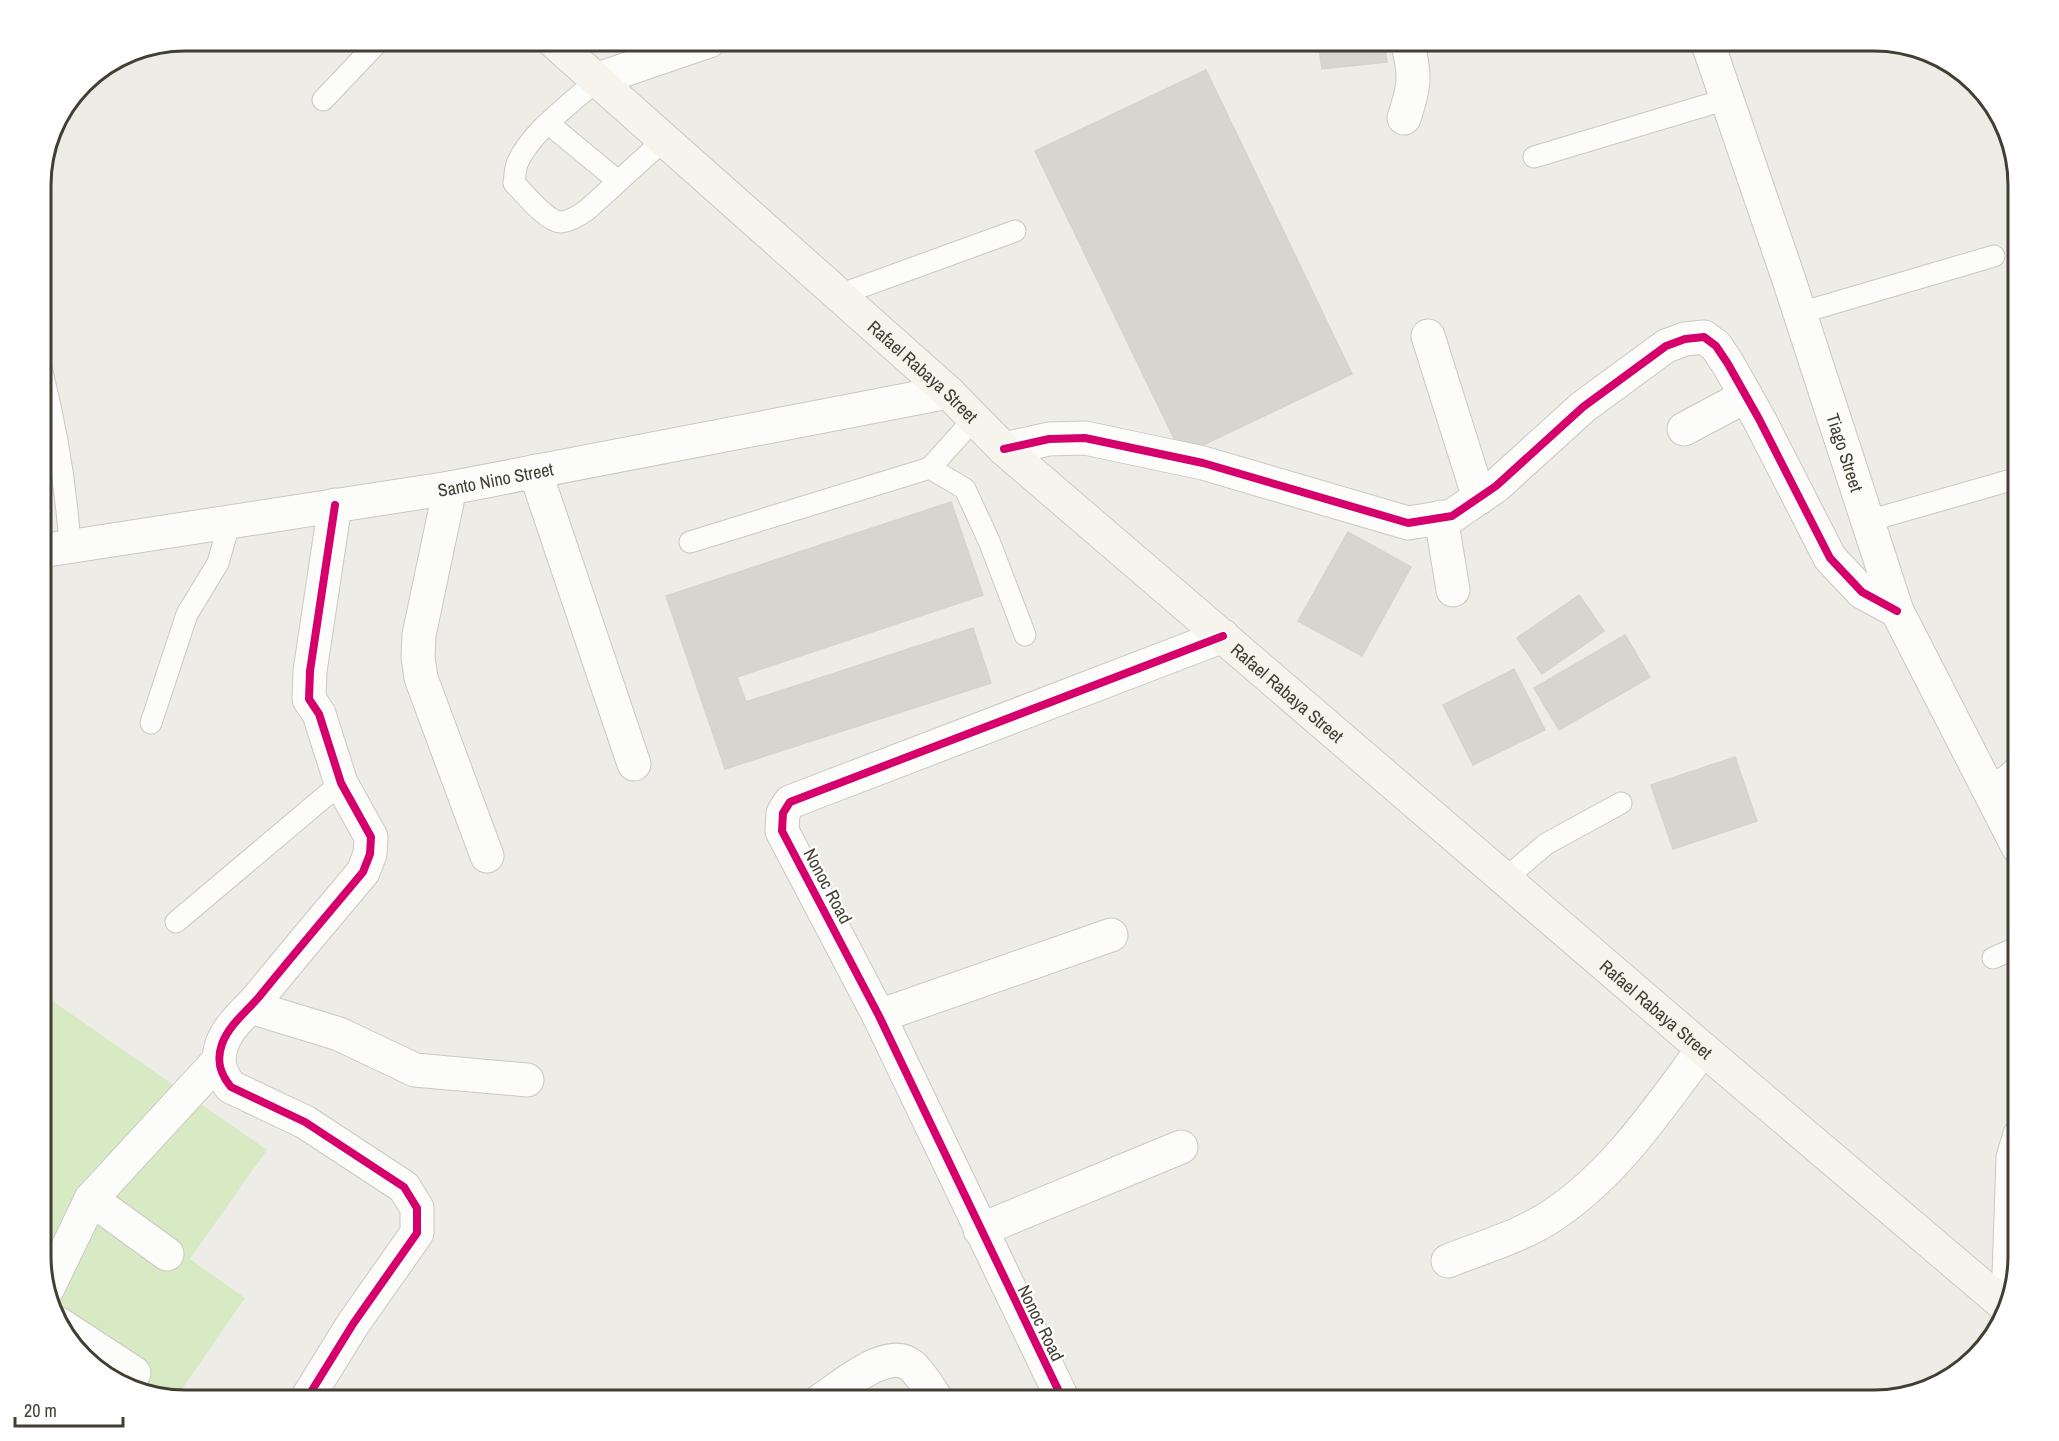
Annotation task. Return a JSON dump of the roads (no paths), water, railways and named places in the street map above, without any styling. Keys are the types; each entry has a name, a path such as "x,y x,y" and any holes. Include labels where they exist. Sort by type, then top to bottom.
{"main road":[{"name":"Rafael Rabaya Street","path":"566,51 948,392 1004,449 1506,878 1703,1050 2000,1301"}],"street":[{"path":"598,79 678,51"},
{"path":"1404,118 1414,87 1410,51"},
{"name":"Tiago Street","path":"1711,51 1800,313 1897,610 2008,827"},
{"path":"1428,336 1479,498"},
{"path":"1004,449 1048,439 1085,438 1203,463 1408,523 1441,518 1452,516 1496,486 1583,407 1666,346 1685,339 1704,337 1716,346 1746,396 1830,558 1862,592 1897,610"},
{"name":"Santo Nino Street","path":"56,549 450,488 948,392"},
{"path":"1684,429 1746,396"},
{"path":"535,471 634,764"},
{"path":"450,488 419,635 417,657 421,678 487,856"},
{"path":"313,1390 353,1324 417,1233 417,1208 404,1187 355,1154 305,1122 231,1087 222,1077 218,1061 222,1045 230,1029 363,872 370,854 371,837 341,783 320,714 309,699 308,686 335,506"},
{"path":"1441,518 1453,590"},
{"name":"Nonoc Road","path":"1050,1390 980,1230 879,1016 782,831 783,813 790,802 1223,636"},
{"path":"879,1016 1111,935"},
{"path":"250,1007 339,1034 415,1070 527,1080"},
{"path":"1448,1261 1543,1220 1585,1191 1623,1155 1703,1050"},
{"path":"52,1276 91,1199 218,1061"},
{"path":"980,1230 1181,1147"},
{"path":"91,1199 167,1254"},
{"path":"78,1336 134,1373"},
{"path":"838,1390 879,1363 890,1360 902,1361 912,1366 930,1390"}],"lane":[{"path":"323,100 369,51"},
{"path":"598,79 535,136 516,166 514,183 550,219 561,222 575,218 587,210 664,139"},
{"path":"1534,157 1727,99"},
{"path":"549,124 618,181"},
{"path":"839,295 1015,231"},
{"path":"1800,313 1994,256"},
{"path":"51,408 68,516 56,549"},
{"path":"690,542 930,468 974,419"},
{"path":"930,468 965,489 989,541 1025,634"},
{"path":"1868,522 2008,481"},
{"path":"151,723 187,614 218,563 230,521"},
{"path":"1984,782 2004,778 2008,775"},
{"path":"176,922 341,783"},
{"path":"1506,878 1546,843 1621,803"},
{"path":"1992,958 2008,951"},
{"path":"2001,1296 2008,1154"}]}
